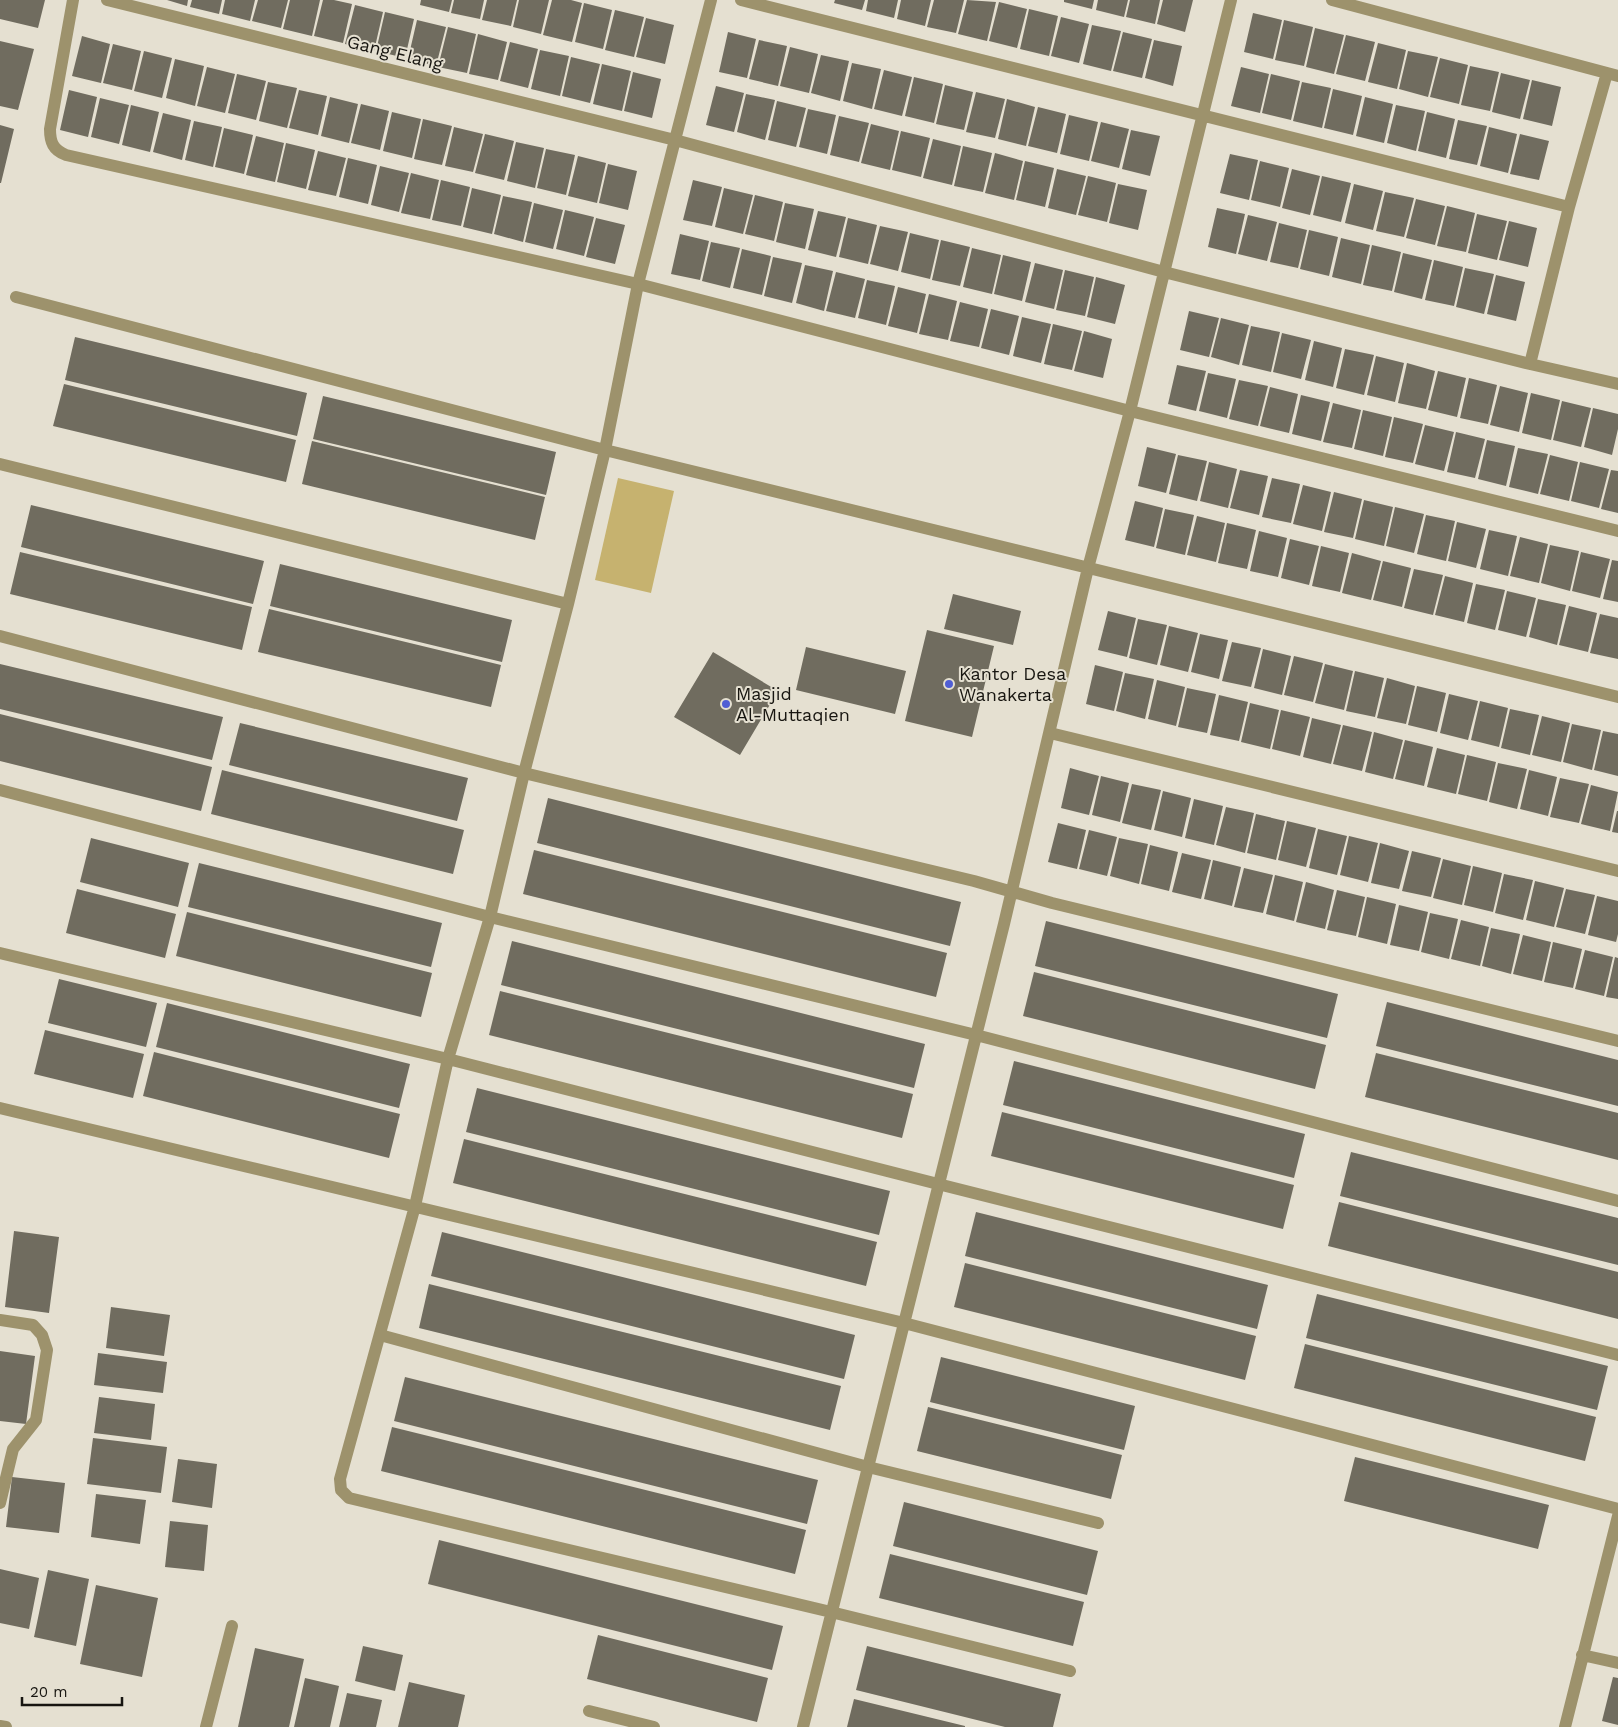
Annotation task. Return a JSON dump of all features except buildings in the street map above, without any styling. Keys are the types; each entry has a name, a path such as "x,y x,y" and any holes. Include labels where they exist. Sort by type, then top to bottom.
{"street":[{"path":"73,0 50,129 53,147 58,152 638,284 1130,411 1618,531"},
{"name":"Gang Elang","path":"107,0 675,140 1164,272 1530,364 1618,384"},
{"path":"711,0 638,284 606,450 568,604 524,773 490,917 448,1059 415,1206 340,1479 341,1490 349,1498 831,1612 1070,1672"},
{"path":"741,0 1569,207"},
{"path":"803,1727 976,1035 1050,733 1088,568 1130,411 1231,0"},
{"path":"1332,0 1613,75 1569,207 1530,364"},
{"path":"16,297 606,450 1618,698"},
{"path":"0,464 568,604"},
{"path":"0,636 524,773 974,881 1011,892 1618,1041"},
{"path":"1050,733 1618,871"},
{"path":"0,790 490,917 976,1035 1618,1202"},
{"path":"0,954 448,1059 1618,1355"},
{"path":"0,1108 904,1323 1618,1509"},
{"path":"0,1320 33,1325 42,1335 47,1350 36,1420 13,1449 0,1503"},
{"path":"380,1335 868,1466 1098,1523"},
{"path":"1564,1727 1618,1516"},
{"path":"206,1727 232,1626"},
{"path":"1582,1655 1618,1663"},
{"path":"589,1711 654,1727"},
{"path":"0,1726 6,1727"}],"shaded area":[{"path":"618,478 674,491 651,593 595,580"}],"place":[{"name":"Kantor Desa Wanakerta","path":"949,684"},
{"name":"Masjid Al-Muttaqien","path":"726,704"}]}
